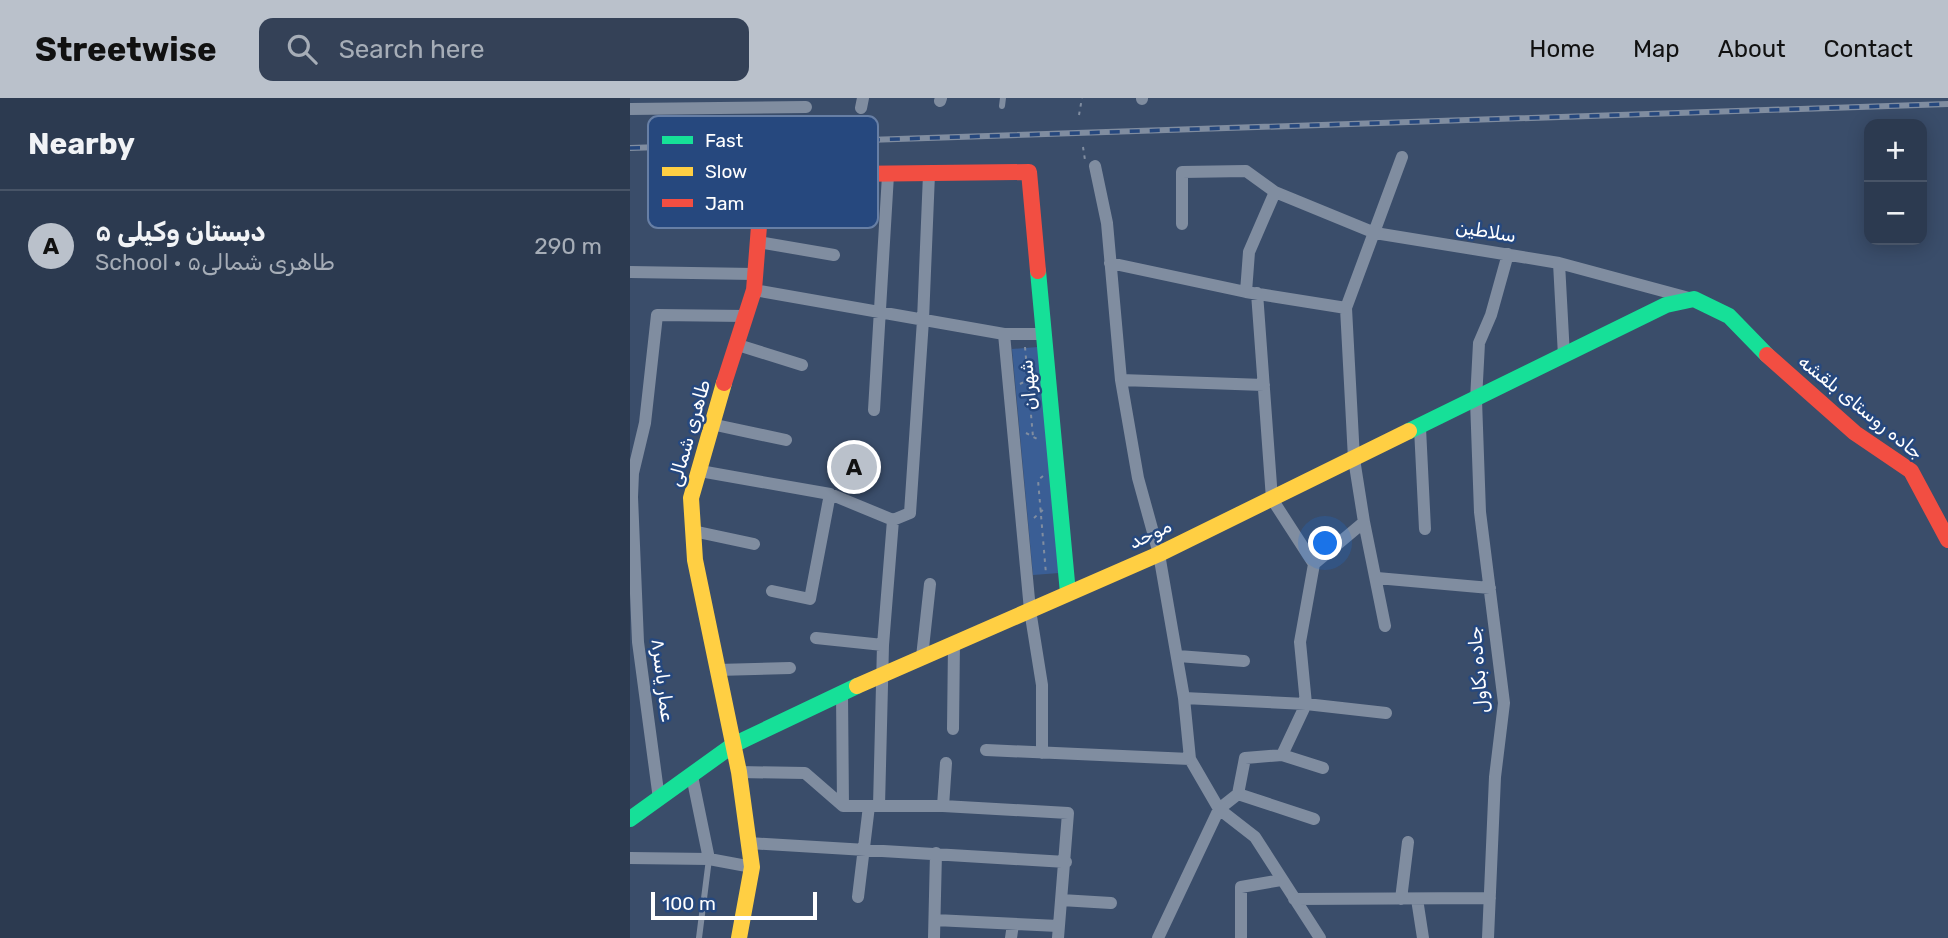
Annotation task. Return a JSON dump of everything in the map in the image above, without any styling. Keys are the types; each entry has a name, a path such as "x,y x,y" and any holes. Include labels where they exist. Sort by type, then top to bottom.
{"street":[{"path":"630,109 754,103 806,107"},
{"path":"1385,626 1354,459 1346,308 1402,157"},
{"path":"1095,166 1103,192 1121,380 1138,478 1159,554 1178,656 1190,759 1219,809 1255,836 1320,938"},
{"name":"سلاطین","path":"1182,224 1182,172 1246,171 1275,192 1375,233 1559,263 1694,299"},
{"name":"شهران","path":"929,174 1029,172 1068,593"},
{"path":"700,471 830,494 893,520 910,513 923,320 929,174 888,175 874,410"},
{"name":"طاهری شمالی","path":"878,175 888,175"},
{"path":"1275,192 1249,252 1264,385 1272,499 1314,564"},
{"name":"طاهری شمالی","path":"739,938 752,867 739,772 692,531 691,498 711,424 746,316 754,282 759,228"},
{"path":"758,242 834,255"},
{"name":"جاده بکاول","path":"1488,938 1495,777 1504,702 1480,512 1476,400 1479,344 1491,315 1508,254"},
{"path":"1110,262 1252,293 1346,308"},
{"path":"1559,263 1564,356"},
{"path":"630,272 754,282 923,320 1004,334 1044,334"},
{"name":"موحد","path":"630,819 733,745 922,657 1159,554 1420,428 1666,304 1694,299"},
{"name":"جاده روستای بلقشه","path":"1694,299 1729,316 1784,372 1855,433 1911,471 1948,540"},
{"name":"عمار یاسر۸","path":"659,799 635,654 633,473 645,423 657,314 746,316"},
{"path":"1004,334 1030,610 1042,685 1042,753"},
{"path":"738,345 802,365"},
{"path":"1121,380 1264,385"},
{"path":"711,424 786,440"},
{"path":"1420,428 1425,529"},
{"path":"772,591 810,599 830,494"},
{"path":"858,897 863,849 874,806 893,520"},
{"path":"1282,755 1306,704 1300,642 1314,564 1364,522"},
{"path":"692,531 754,544"},
{"path":"1377,578 1490,588"},
{"path":"922,657 930,584"},
{"path":"816,638 883,645"},
{"path":"953,729 954,643"},
{"path":"1178,656 1244,661"},
{"path":"717,670 790,668"},
{"path":"842,693 843,806"},
{"path":"1184,698 1306,704 1386,713"},
{"path":"986,751 1190,759"},
{"path":"1158,938 1219,809 1238,794 1245,758 1282,755 1323,768"},
{"path":"943,806 946,763"},
{"path":"739,772 805,773 843,806 943,806 1068,813 1066,862 1058,932 1013,924 935,920"},
{"path":"692,776 709,859"},
{"path":"1238,794 1314,819"},
{"path":"1401,899 1408,842"},
{"path":"749,843 1066,862"},
{"path":"934,938 936,853"},
{"path":"630,858 709,859 752,867"},
{"path":"1241,938 1241,887 1281,880"},
{"path":"1294,899 1490,898"},
{"path":"1416,899 1423,938"},
{"path":"1061,900 1111,903"},
{"path":"1011,938 1013,924"}],"lane":[{"path":"699,938 709,859"}],"path":[{"path":"1079,116 1082,98"},
{"path":"1023,335 1033,437"},
{"path":"1047,370 1010,394 1030,407 1052,416"},
{"path":"1013,425 1033,437 1055,456 1038,480 1046,574"},
{"path":"1059,495 1023,532 1064,554"}],"shaded area":[{"path":"1038,347 1059,573 1033,575 1012,349"}],"railway":[{"path":"878,140 1948,104"},
{"path":"630,148 648,147"}],"traffic: fast":[{"path":"1038,271 1068,593"},
{"path":"1409,431 1666,305 1694,299 1729,316 1767,355"},
{"path":"630,819 733,745 857,686"}],"traffic: slow":[{"path":"724,383 691,498 695,560 739,772 752,867 739,938"},
{"path":"857,686 1159,554 1409,431"}],"traffic: jam":[{"path":"878,174 1029,172 1038,271"},
{"path":"724,383 754,290 759,228"},
{"path":"1767,355 1855,433 1911,471 1948,540"}],"place":[{"name":"دبستان وکیلی ۵","path":"854,467"}]}
